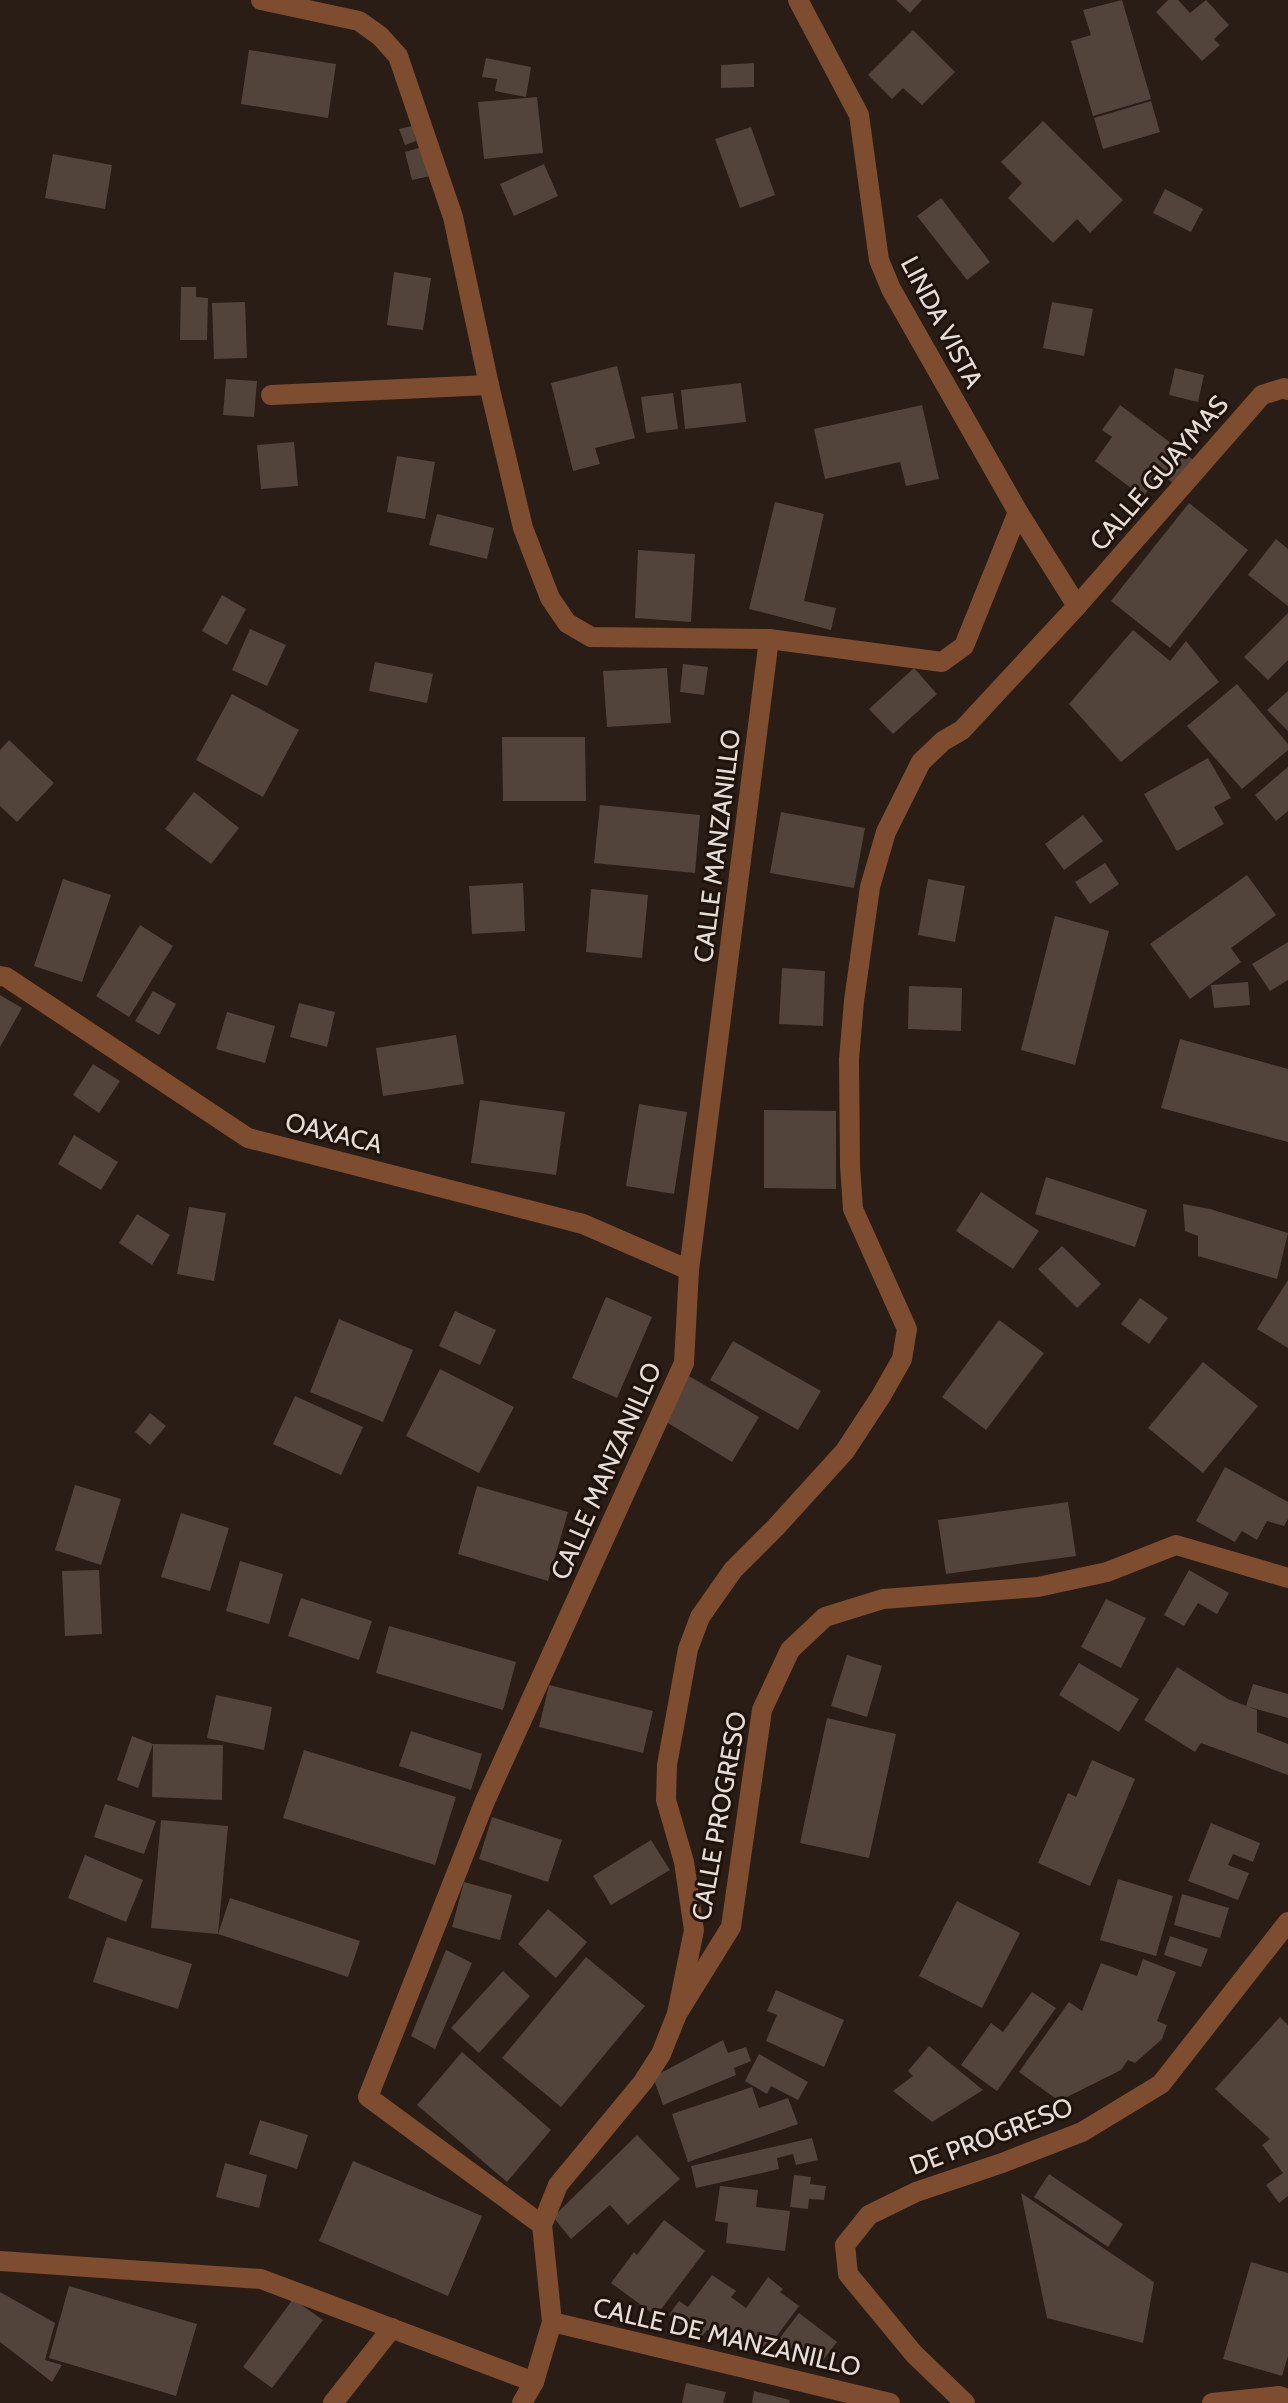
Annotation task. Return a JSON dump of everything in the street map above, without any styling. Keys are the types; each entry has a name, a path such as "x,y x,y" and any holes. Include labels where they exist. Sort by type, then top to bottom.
{"street":[{"path":"261,0 359,21 380,36 398,56 453,217 523,528 550,598 567,623 591,637 769,639 942,662 964,646 1018,512"},
{"name":"LINDA VISTA","path":"798,0 859,115 879,260 891,289 1018,512 1077,606"},
{"path":"271,395 489,385"},
{"name":"CALLE GUAYMAS","path":"677,2014 694,1930 684,1862 666,1800 688,1649 700,1617 733,1570 845,1451 902,1359 907,1329 853,1209 850,1166 849,1059 854,1001 874,873 886,832 921,762 943,741 962,730 1077,606 1262,395 1284,388 1288,390"},
{"name":"CALLE MANZANILLO","path":"542,2225 368,2097 485,1801 684,1363 689,1270 769,639"},
{"name":"OAXACA","path":"0,976 6,977 248,1138 583,1224 689,1270"},
{"name":"CALLE PROGRESO","path":"552,2322 542,2225 558,2185 643,2082 661,2054 677,2014 731,1927 762,1710 790,1650 825,1617 883,1599 1038,1587 1107,1572 1176,1545 1288,1578"},
{"name":"DE PROGRESO","path":"965,2403 914,2354 848,2274 845,2245 869,2215 916,2192 1082,2132 1161,2084 1288,1922"},
{"path":"0,2261 261,2279 534,2382"},
{"path":"522,2403 534,2382 552,2322"},
{"name":"CALLE DE MANZANILLO","path":"552,2322 890,2403"},
{"path":"333,2403 392,2328"},
{"path":"1212,2403 1279,2396 1288,2399"}],"building":[{"path":"896,0 922,0 910,13"},
{"path":"1122,0 1151,99 1093,116 1071,41 1091,35 1083,10"},
{"path":"1168,0 1178,0 1190,13 1206,0 1229,25 1214,39 1220,45 1202,61 1156,12"},
{"path":"913,30 955,72 922,105 903,88 892,99 868,75"},
{"path":"249,50 336,64 328,118 241,104"},
{"path":"486,58 531,67 526,97 495,91 497,79 482,77"},
{"path":"754,63 754,87 721,88 721,65"},
{"path":"537,97 543,153 484,159 478,102"},
{"path":"1151,101 1160,132 1103,149 1094,118"},
{"path":"1043,121 1123,200 1090,233 1077,219 1053,243 1008,198 1022,183 1001,162"},
{"path":"412,126 416,141 405,145 399,129"},
{"path":"751,127 775,195 740,208 715,139"},
{"path":"432,144 440,174 412,180 405,152"},
{"path":"53,154 112,165 105,209 45,198"},
{"path":"544,164 558,196 514,216 500,184"},
{"path":"1165,189 1203,209 1191,232 1153,213"},
{"path":"941,198 990,262 967,280 917,216"},
{"path":"394,272 431,278 423,330 387,325"},
{"path":"181,287 196,287 196,297 208,298 207,340 180,340"},
{"path":"245,302 247,358 214,359 212,303"},
{"path":"1052,302 1093,309 1084,356 1043,348"},
{"path":"617,366 635,438 595,448 600,464 573,471 551,383"},
{"path":"1175,368 1204,375 1198,402 1169,395"},
{"path":"226,379 257,381 254,417 223,415"},
{"path":"741,383 746,422 685,429 681,390"},
{"path":"673,393 678,429 646,433 641,397"},
{"path":"922,405 939,479 906,486 900,462 825,479 814,429"},
{"path":"1120,405 1195,461 1176,486 1161,473 1143,497 1095,461 1112,437 1102,430"},
{"path":"294,442 298,486 261,489 257,445"},
{"path":"397,456 435,462 425,519 387,512"},
{"path":"775,502 824,514 804,601 836,608 831,630 749,609"},
{"path":"1189,503 1248,550 1170,648 1111,601"},
{"path":"437,514 494,528 487,559 429,545"},
{"path":"1276,539 1288,549 1288,606 1248,575"},
{"path":"638,550 695,554 691,622 635,618"},
{"path":"222,595 246,609 227,645 202,631"},
{"path":"1288,613 1288,660 1268,680 1244,657"},
{"path":"250,629 286,645 267,686 232,670"},
{"path":"1133,630 1170,661 1186,641 1219,682 1121,762 1069,704"},
{"path":"375,662 433,674 427,703 369,691"},
{"path":"683,664 708,667 704,695 680,692"},
{"path":"667,668 671,723 607,727 603,671"},
{"path":"914,668 937,694 893,734 869,709"},
{"path":"1237,684 1288,744 1288,750 1242,789 1187,726"},
{"path":"1288,691 1288,731 1267,710"},
{"path":"232,694 299,730 263,797 196,760"},
{"path":"502,737 585,737 586,801 503,801"},
{"path":"9,740 54,783 17,822 0,806 0,750"},
{"path":"1208,758 1231,798 1214,807 1224,824 1177,851 1144,794"},
{"path":"1288,767 1288,811 1276,821 1255,795"},
{"path":"194,792 239,828 211,864 165,829"},
{"path":"600,805 700,815 695,873 594,863"},
{"path":"781,812 865,828 854,888 770,873"},
{"path":"1083,815 1103,841 1064,870 1045,844"},
{"path":"1105,863 1119,884 1090,904 1075,882"},
{"path":"1247,875 1276,915 1231,948 1241,962 1190,999 1150,944"},
{"path":"63,879 111,895 82,982 34,966"},
{"path":"928,879 965,886 955,942 918,935"},
{"path":"523,883 525,931 472,934 469,886"},
{"path":"591,889 648,895 642,958 586,952"},
{"path":"1055,916 1109,931 1075,1065 1021,1050"},
{"path":"140,925 173,946 129,1017 96,996"},
{"path":"1288,942 1288,980 1270,991 1252,964"},
{"path":"782,968 825,971 823,1026 779,1024"},
{"path":"1248,982 1250,1005 1214,1008 1211,985"},
{"path":"909,986 962,988 961,1031 908,1029"},
{"path":"153,991 176,1004 159,1035 135,1021"},
{"path":"0,995 22,1008 0,1047"},
{"path":"299,1003 335,1012 327,1047 290,1037"},
{"path":"227,1012 275,1026 265,1063 216,1049"},
{"path":"456,1035 464,1084 383,1096 376,1048"},
{"path":"1180,1039 1288,1069 1288,1142 1161,1108"},
{"path":"93,1064 120,1081 99,1113 73,1095"},
{"path":"480,1100 565,1112 556,1175 471,1163"},
{"path":"639,1104 687,1112 674,1194 626,1186"},
{"path":"764,1110 836,1111 836,1189 764,1188"},
{"path":"74,1135 118,1162 101,1190 58,1164"},
{"path":"1046,1177 1147,1210 1135,1247 1035,1214"},
{"path":"981,1192 1039,1231 1013,1269 956,1231"},
{"path":"1183,1204 1288,1233 1277,1279 1198,1256 1198,1236 1185,1231"},
{"path":"189,1207 226,1213 214,1281 177,1274"},
{"path":"137,1214 170,1235 152,1265 119,1243"},
{"path":"1062,1246 1101,1284 1077,1308 1038,1269"},
{"path":"1288,1280 1288,1348 1257,1329"},
{"path":"606,1297 652,1317 617,1398 572,1378"},
{"path":"1140,1298 1168,1318 1149,1344 1121,1324"},
{"path":"455,1311 496,1330 480,1365 439,1346"},
{"path":"339,1319 413,1350 383,1422 310,1392"},
{"path":"999,1320 1044,1353 986,1430 942,1397"},
{"path":"733,1341 821,1391 798,1430 710,1380"},
{"path":"1203,1362 1258,1406 1203,1473 1148,1428"},
{"path":"440,1369 514,1407 479,1473 406,1436"},
{"path":"689,1376 759,1417 732,1462 663,1420"},
{"path":"295,1396 363,1427 341,1475 273,1444"},
{"path":"150,1413 166,1426 150,1445 135,1432"},
{"path":"1225,1467 1288,1502 1288,1519 1284,1526 1267,1521 1257,1540 1242,1531 1235,1542 1196,1521"},
{"path":"75,1485 121,1499 101,1565 55,1550"},
{"path":"477,1486 568,1512 548,1581 458,1554"},
{"path":"1068,1502 1076,1556 946,1574 938,1520"},
{"path":"181,1513 229,1528 210,1591 161,1577"},
{"path":"240,1561 283,1574 269,1624 226,1611"},
{"path":"99,1570 102,1634 65,1636 62,1571"},
{"path":"1189,1570 1229,1593 1217,1614 1198,1603 1184,1626 1164,1615"},
{"path":"301,1598 372,1621 359,1660 288,1636"},
{"path":"1106,1599 1146,1618 1121,1668 1081,1647"},
{"path":"389,1626 516,1662 503,1710 376,1673"},
{"path":"847,1655 882,1666 867,1717 831,1706"},
{"path":"1079,1663 1139,1699 1119,1732 1059,1695"},
{"path":"1177,1667 1228,1699 1257,1710 1257,1732 1288,1744 1288,1775 1201,1743 1195,1752 1144,1720"},
{"path":"1253,1684 1288,1694 1288,1718 1246,1706"},
{"path":"549,1685 653,1711 643,1753 539,1727"},
{"path":"216,1695 272,1707 264,1750 207,1738"},
{"path":"827,1718 896,1734 869,1858 800,1843"},
{"path":"411,1731 482,1754 471,1790 399,1766"},
{"path":"132,1736 153,1744 138,1788 117,1780"},
{"path":"153,1744 223,1745 222,1800 152,1797"},
{"path":"304,1750 456,1797 435,1865 283,1818"},
{"path":"1092,1760 1135,1779 1090,1886 1038,1863 1068,1793 1076,1797"},
{"path":"105,1804 156,1821 144,1854 94,1837"},
{"path":"492,1817 562,1840 548,1882 479,1859"},
{"path":"161,1820 228,1826 218,1934 151,1928"},
{"path":"1211,1823 1260,1843 1253,1862 1233,1854 1228,1865 1249,1873 1238,1900 1188,1881"},
{"path":"651,1840 670,1870 611,1905 593,1876"},
{"path":"85,1855 143,1880 126,1922 68,1898"},
{"path":"1118,1879 1173,1896 1156,1956 1100,1940"},
{"path":"464,1882 512,1895 500,1940 452,1927"},
{"path":"1182,1894 1229,1908 1220,1938 1174,1925"},
{"path":"230,1898 360,1941 348,1977 218,1934"},
{"path":"957,1901 1020,1933 982,2008 919,1976"},
{"path":"548,1909 587,1942 556,1978 518,1944"},
{"path":"1170,1936 1208,1949 1201,1967 1164,1955"},
{"path":"107,1937 192,1964 178,2009 93,1982"},
{"path":"446,1950 472,1963 435,2049 411,2036"},
{"path":"586,1957 645,2006 561,2107 502,2058"},
{"path":"1143,1959 1176,1972 1157,2021 1167,2025 1162,2039 1135,2063 1128,2060 1121,2070 1059,2101 1019,2072 1069,2002 1082,2011 1101,1963 1137,1976"},
{"path":"503,1971 530,1996 479,2053 451,2028"},
{"path":"776,1990 844,2020 824,2067 766,2041 777,2015 767,2011"},
{"path":"1032,1992 1056,2008 997,2091 961,2065 991,2023 1003,2032"},
{"path":"1280,2017 1288,2025 1288,2196 1279,2203 1266,2185 1283,2173 1262,2145 1270,2139 1215,2089"},
{"path":"723,2040 728,2053 746,2047 751,2061 734,2068 736,2075 663,2105 653,2077"},
{"path":"929,2046 983,2090 932,2122 893,2091 913,2076 908,2071"},
{"path":"462,2052 551,2130 507,2182 417,2105"},
{"path":"759,2054 808,2082 798,2100 771,2086 767,2094 745,2081"},
{"path":"752,2087 759,2108 788,2098 798,2124 688,2162 672,2114"},
{"path":"260,2120 308,2135 297,2169 249,2154"},
{"path":"637,2135 680,2179 628,2225 610,2205 571,2239 553,2217"},
{"path":"812,2138 818,2160 796,2165 793,2154 777,2158 779,2169 696,2188 691,2166"},
{"path":"353,2161 482,2216 448,2296 319,2241"},
{"path":"225,2163 267,2175 259,2208 216,2197"},
{"path":"1049,2174 1123,2224 1108,2247 1034,2197"},
{"path":"794,2175 811,2177 810,2184 826,2186 824,2200 809,2199 808,2209 790,2207"},
{"path":"720,2186 758,2190 756,2207 790,2211 785,2251 726,2243 728,2223 715,2221"},
{"path":"1021,2193 1154,2282 1143,2343 1047,2318"},
{"path":"664,2220 705,2251 656,2316 611,2283"},
{"path":"1251,2262 1288,2273 1288,2356 1282,2376 1223,2359"},
{"path":"712,2275 736,2291 731,2297 746,2308 768,2277 783,2289 780,2292 799,2306 768,2348 707,2330 700,2339 669,2315 679,2301 688,2307"},
{"path":"69,2286 197,2324 176,2396 49,2358"},
{"path":"0,2292 55,2323 45,2360 62,2365 52,2382 0,2342"},
{"path":"293,2299 323,2320 272,2388 243,2367"},
{"path":"799,2313 837,2342 817,2368 779,2339"},
{"path":"686,2383 726,2392 723,2403 682,2403"},
{"path":"754,2391 790,2400 789,2403 752,2403"}]}
